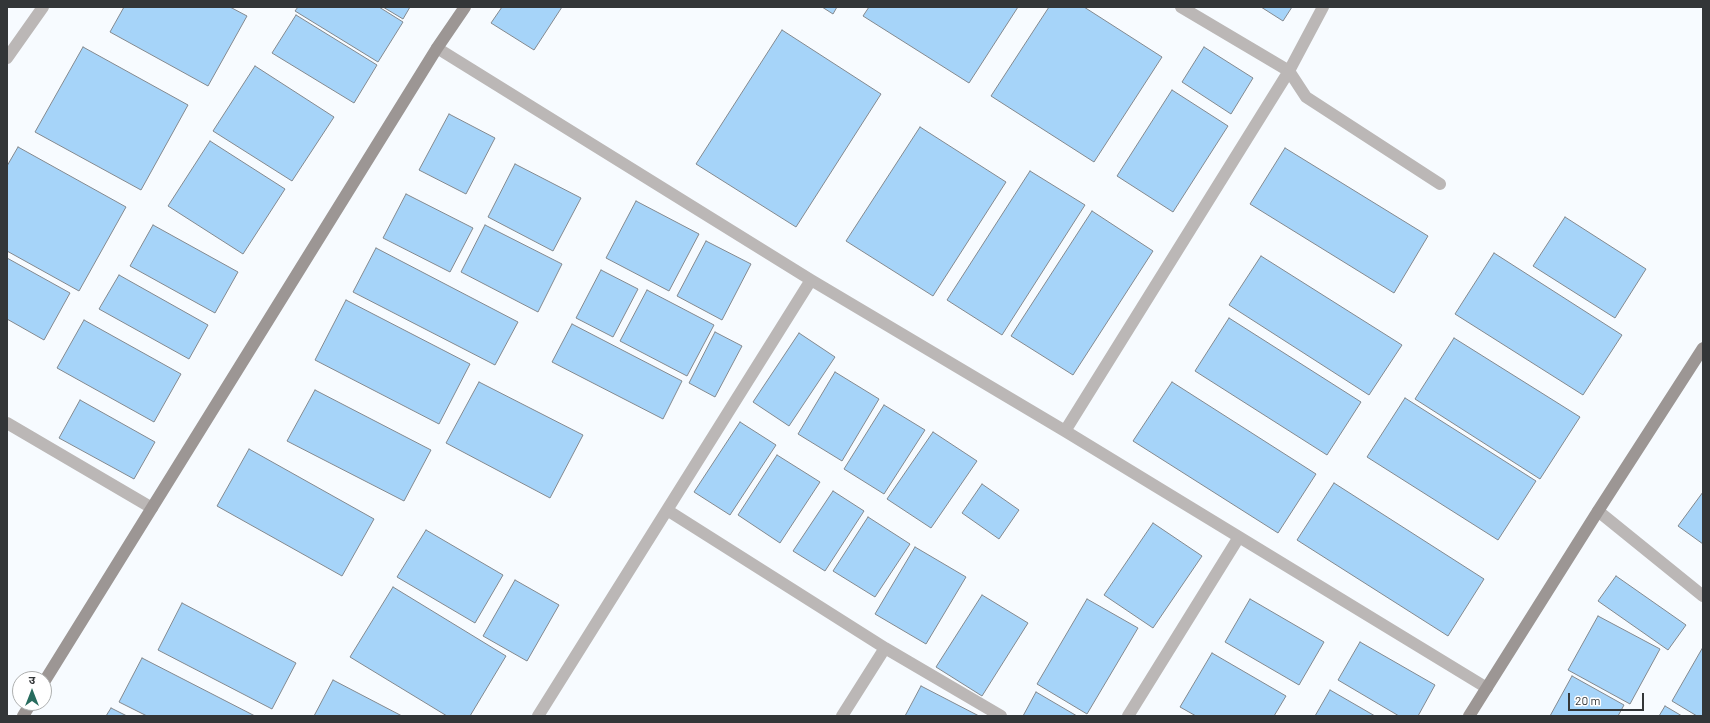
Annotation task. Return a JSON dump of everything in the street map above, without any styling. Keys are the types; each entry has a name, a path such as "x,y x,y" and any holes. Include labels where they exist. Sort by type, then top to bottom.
{"street":[{"path":"51,671 437,48 465,7"},
{"path":"1469,716 1703,348"}],"lane":[{"path":"7,58 42,7"},
{"path":"1181,7 1289,70 1306,97 1440,184"},
{"path":"1065,431 1289,70 1323,7"},
{"path":"437,48 811,280 1065,431 1487,688"},
{"path":"538,716 811,280"},
{"path":"7,423 152,508"},
{"path":"667,510 885,648 1001,716"},
{"path":"1598,511 1703,596"},
{"path":"1128,716 1239,537"},
{"path":"842,716 885,648"}],"building":[{"path":"124,7 230,7 247,16 208,86 110,32"},
{"path":"298,7 379,7 403,22 378,62 295,11"},
{"path":"383,7 410,7 403,19"},
{"path":"502,7 562,7 534,50 491,23"},
{"path":"822,7 837,7 833,14"},
{"path":"869,7 1018,7 969,83 863,16"},
{"path":"1049,7 1084,7 1162,57 1094,162 991,96"},
{"path":"1261,7 1292,7 1283,21"},
{"path":"296,15 377,65 354,103 272,53"},
{"path":"782,30 881,94 796,227 696,164"},
{"path":"83,47 188,105 141,190 35,132"},
{"path":"1204,47 1253,78 1231,114 1182,82"},
{"path":"255,66 334,117 292,181 213,131"},
{"path":"1172,90 1228,126 1173,212 1117,176"},
{"path":"449,114 495,138 466,194 419,170"},
{"path":"920,127 1006,182 933,296 846,241"},
{"path":"210,141 285,189 243,254 168,206"},
{"path":"18,147 126,207 79,291 7,251 7,166"},
{"path":"1285,148 1428,236 1394,293 1250,204"},
{"path":"515,164 581,198 553,251 488,217"},
{"path":"1030,171 1085,205 1002,335 947,300"},
{"path":"406,194 473,228 450,272 383,238"},
{"path":"636,201 699,234 669,291 606,258"},
{"path":"1092,211 1153,251 1073,375 1011,336"},
{"path":"1565,217 1646,269 1615,318 1533,266"},
{"path":"153,225 238,272 215,313 130,266"},
{"path":"485,225 562,264 538,312 461,272"},
{"path":"706,241 751,264 722,320 677,296"},
{"path":"376,248 518,322 495,365 353,292"},
{"path":"1494,253 1622,335 1583,395 1455,314"},
{"path":"1261,256 1402,345 1369,395 1229,305"},
{"path":"7,258 70,293 44,340 7,319"},
{"path":"601,270 638,289 613,337 576,318"},
{"path":"119,275 208,325 189,359 99,309"},
{"path":"647,290 714,325 687,376 620,341"},
{"path":"346,300 470,364 439,424 315,360"},
{"path":"1229,318 1361,402 1327,455 1195,371"},
{"path":"84,320 181,374 154,422 57,368"},
{"path":"572,324 682,381 663,419 552,362"},
{"path":"715,332 742,346 715,397 689,383"},
{"path":"799,333 835,357 789,426 753,402"},
{"path":"1454,338 1580,417 1540,479 1415,399"},
{"path":"835,372 879,399 842,461 798,434"},
{"path":"479,382 583,435 550,498 446,443"},
{"path":"1172,382 1316,474 1278,533 1133,441"},
{"path":"315,390 431,450 404,501 287,441"},
{"path":"1405,398 1536,481 1498,540 1367,457"},
{"path":"80,400 155,442 134,479 59,438"},
{"path":"884,405 925,430 884,494 844,469"},
{"path":"740,422 776,445 730,515 694,492"},
{"path":"933,432 977,461 931,528 887,499"},
{"path":"249,449 374,519 342,576 217,506"},
{"path":"777,455 820,482 780,543 738,515"},
{"path":"1334,483 1484,579 1448,636 1297,540"},
{"path":"982,484 1019,510 999,539 962,513"},
{"path":"833,491 864,511 825,571 793,551"},
{"path":"1703,492 1703,544 1678,526"},
{"path":"868,517 910,544 875,597 833,571"},
{"path":"1153,523 1202,556 1153,628 1104,595"},
{"path":"426,530 503,575 475,623 397,577"},
{"path":"915,547 966,577 926,644 875,614"},
{"path":"1616,576 1686,625 1668,650 1598,601"},
{"path":"515,580 559,605 527,661 483,636"},
{"path":"393,587 506,656 470,716 447,716 350,657"},
{"path":"982,595 1028,623 982,696 936,667"},
{"path":"1087,599 1138,628 1087,714 1037,684"},
{"path":"1250,599 1324,642 1299,685 1225,642"},
{"path":"182,603 296,663 272,709 158,650"},
{"path":"1598,616 1660,649 1630,704 1568,670"},
{"path":"1360,642 1435,685 1418,716 1399,716 1338,680"},
{"path":"1703,647 1703,716 1697,716 1672,701"},
{"path":"1212,653 1286,696 1274,716 1196,716 1180,707"},
{"path":"142,658 255,716 147,716 119,702"},
{"path":"1572,676 1624,705 1618,716 1550,716"},
{"path":"333,680 402,716 314,716"},
{"path":"921,686 979,716 905,716"},
{"path":"1330,690 1375,716 1315,716"},
{"path":"1036,692 1077,716 1023,716"},
{"path":"1665,706 1682,716 1659,716"},
{"path":"111,708 127,716 106,716"}]}
